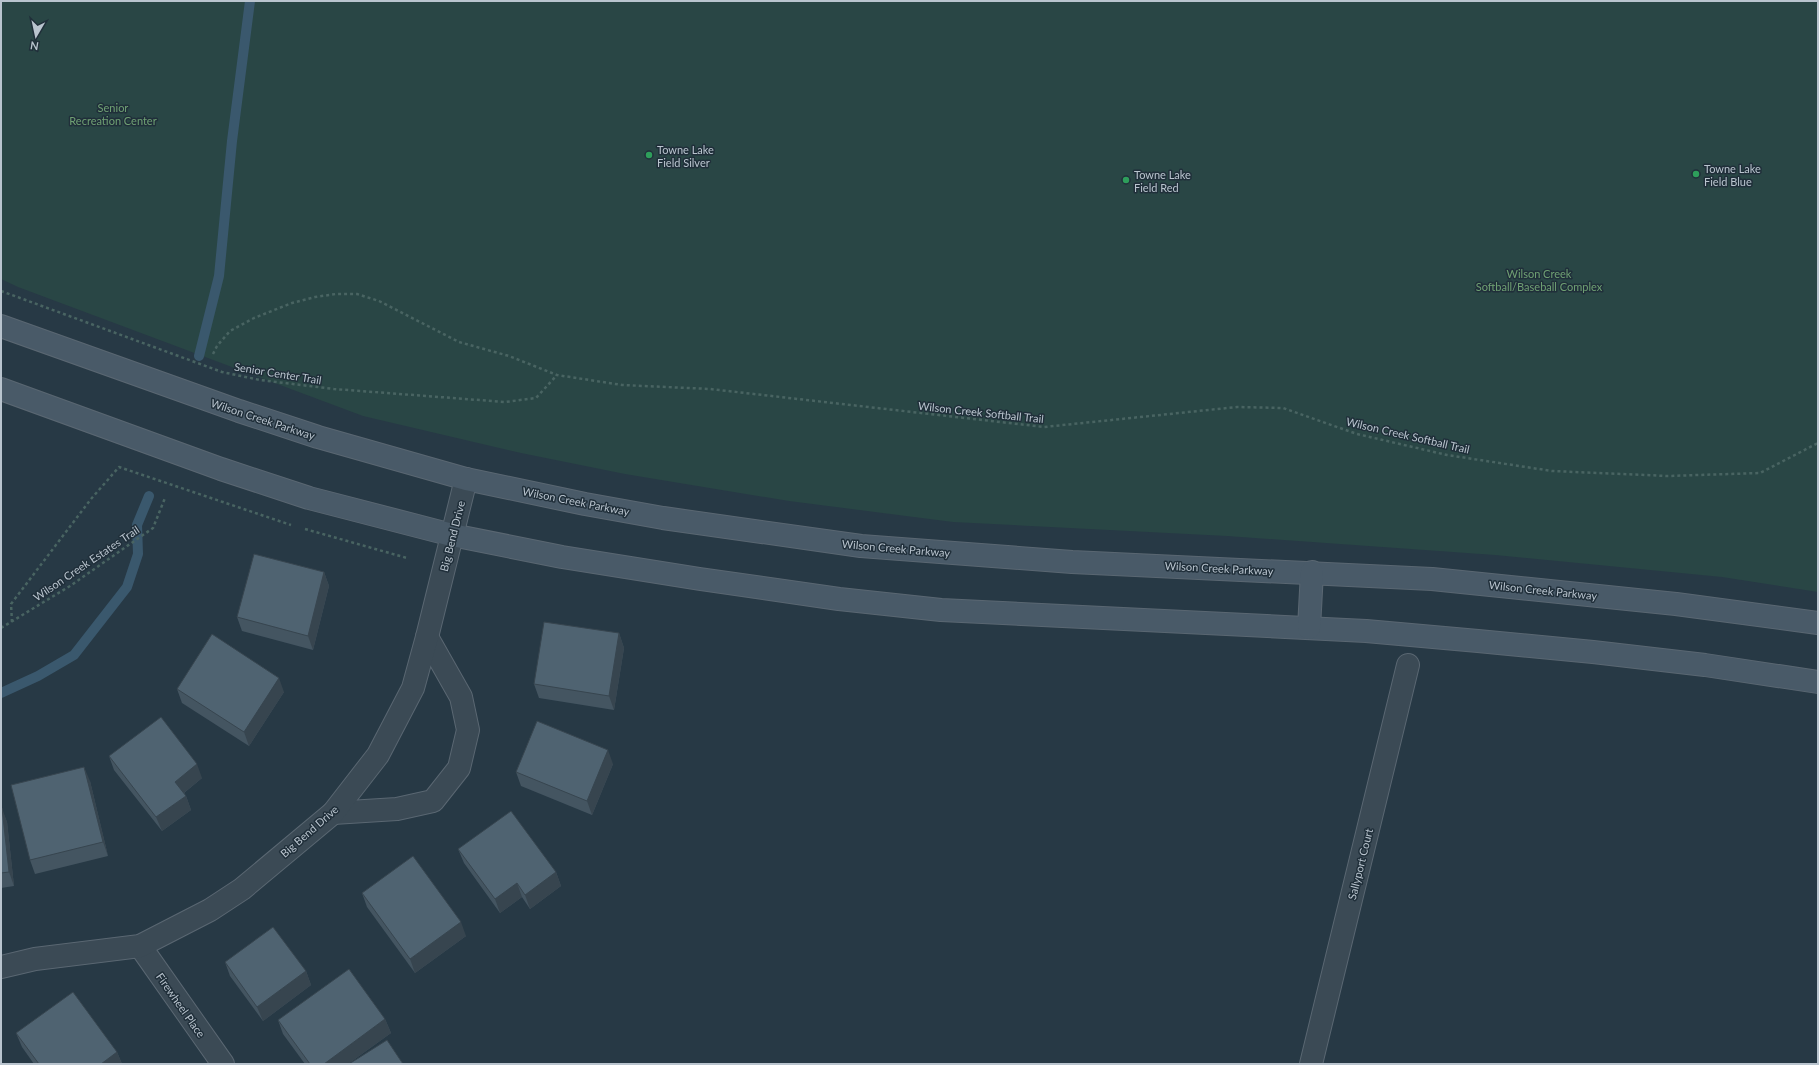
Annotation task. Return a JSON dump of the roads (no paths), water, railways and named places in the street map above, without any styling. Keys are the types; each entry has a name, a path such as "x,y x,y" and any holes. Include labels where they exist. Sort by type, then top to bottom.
{"main road":[{"name":"Wilson Creek Parkway","path":"1,326 246,414 318,437 466,479 585,504 663,518 861,546 1072,562 1312,572 1432,579 1676,604 1818,624"},
{"path":"1,388 221,469 308,498 452,534 570,558 700,579 875,604 941,610 1381,632 1593,652 1705,665 1818,682"},
{"path":"1309,628 1312,572"}],"street":[{"name":"Big Bend Drive","path":"1,968 34,959 140,946 210,910 242,889 333,812 378,755 413,688 466,479"},
{"path":"333,812 397,809 433,801 459,768 468,730 461,697 427,637"},
{"name":"Sallyport Court","path":"1311,1064 1408,665"},
{"name":"Firewheel Place","path":"140,946 223,1064"}],"waterway":[{"path":"199,356 219,276 232,141 250,1"},
{"path":"1,693 38,676 74,655 127,587 138,554 137,525 149,496"}],"place":[{"name":"Towne Lake Field Silver","path":"649,155"},
{"name":"Towne Lake Field Blue","path":"1696,174"},
{"name":"Towne Lake Field Red","path":"1126,180"}],"park label":[{"name":"Senior Recreation Center","path":"113,113"},
{"name":"Wilson Creek Softball/Baseball Complex","path":"1539,279"}]}
